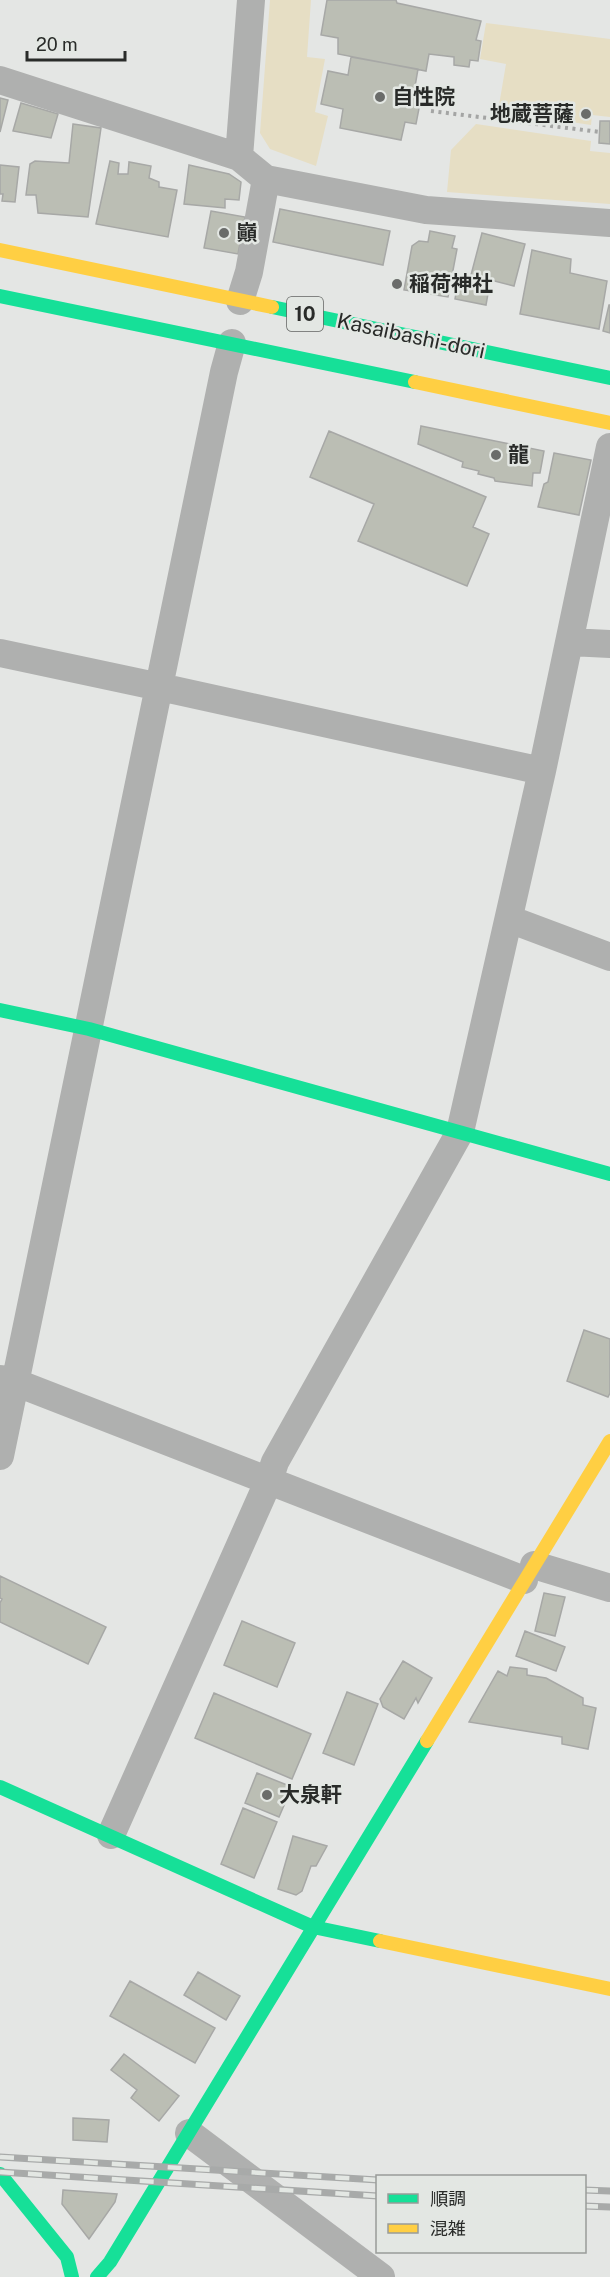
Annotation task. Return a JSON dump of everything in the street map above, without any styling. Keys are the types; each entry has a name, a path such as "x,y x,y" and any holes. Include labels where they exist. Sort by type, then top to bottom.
{"street":[{"path":"239,157 251,0"},
{"path":"0,80 239,157 266,178 426,210 610,223"},
{"path":"240,301 249,272 266,178"},
{"name":"Kasaibashi-dori","path":"0,250 610,378"},
{"name":"10","path":"0,296 610,423"},
{"path":"0,1456 8,1381 89,1029 224,372 232,343"},
{"path":"111,1835 275,1462 460,1132 542,771 610,447"},
{"path":"570,642 610,644"},
{"path":"0,653 542,771"},
{"path":"509,919 610,957"},
{"path":"0,1010 89,1029 610,1174"},
{"path":"8,1381 269,1480 529,1572 610,1588"},
{"path":"97,2277 110,2262 610,1441"},
{"path":"0,1787 313,1927 610,1989"},
{"path":"189,2133 381,2277"},
{"path":"0,2174 11,2203 67,2257 72,2277"}],"path":[{"path":"431,111 600,132"}],"shaded area":[{"path":"270,0 311,0 307,57 325,59 315,112 328,116 316,166 270,149 260,133"},
{"path":"486,23 610,39 610,117 592,115 591,125 498,111 506,64 480,59"},
{"path":"476,124 591,141 590,151 610,153 610,204 447,192 451,150"}],"building":[{"path":"327,0 396,0 397,3 481,21 476,40 481,41 478,61 470,60 469,67 454,65 454,57 429,54 426,71 338,54 338,38 321,35"},
{"path":"351,57 418,69 414,92 422,93 416,124 405,122 401,140 340,128 343,109 321,104 328,71 348,75"},
{"path":"0,98 8,100 0,132"},
{"path":"21,103 58,114 51,138 13,131"},
{"path":"600,121 610,121 610,144 599,143"},
{"path":"73,124 101,128 88,217 38,213 36,195 26,195 30,164 35,161 69,163"},
{"path":"110,161 119,163 118,174 128,174 129,162 151,166 149,178 159,182 159,187 177,190 168,237 96,224"},
{"path":"0,165 19,167 15,202 2,201"},
{"path":"189,165 229,174 241,182 239,200 225,199 225,208 184,204"},
{"path":"280,209 390,231 383,265 273,242"},
{"path":"211,211 245,217 238,254 204,248"},
{"path":"430,231 455,236 452,248 457,249 448,297 404,290 412,246 419,241 428,242"},
{"path":"482,233 525,244 514,286 471,275"},
{"path":"532,250 571,259 570,273 607,281 599,329 520,314"},
{"path":"458,282 489,288 486,305 455,299"},
{"path":"610,305 610,333 603,331"},
{"path":"421,426 544,451 540,473 533,473 532,486 495,481 494,478 478,474 479,471 462,467 463,462 418,444"},
{"path":"329,431 486,497 473,527 489,534 467,586 358,541 374,504 310,477"},
{"path":"554,453 591,460 579,515 538,507 544,484 548,482"},
{"path":"584,1330 610,1339 610,1393 608,1397 567,1381"},
{"path":"0,1576 106,1627 88,1664 0,1622 2,1599 0,1598"},
{"path":"544,1593 565,1597 555,1636 535,1631"},
{"path":"242,1621 295,1643 277,1687 224,1665"},
{"path":"525,1631 565,1647 556,1671 516,1656"},
{"path":"403,1661 432,1678 418,1703 416,1698 404,1719 383,1707 380,1699"},
{"path":"510,1667 527,1669 527,1675 546,1678 583,1698 583,1705 596,1708 588,1749 562,1744 562,1737 469,1722 498,1671 507,1676"},
{"path":"347,1692 378,1704 354,1765 323,1753"},
{"path":"214,1693 311,1734 292,1779 195,1738"},
{"path":"257,1773 292,1787 279,1817 245,1803"},
{"path":"243,1808 277,1822 254,1878 221,1864"},
{"path":"293,1836 327,1846 316,1866 311,1866 302,1891 296,1895 278,1889"},
{"path":"198,1972 240,1996 226,2020 184,1995"},
{"path":"130,1981 215,2028 195,2063 110,2016"},
{"path":"124,2054 179,2096 159,2121 131,2098 137,2090 111,2070"},
{"path":"73,2118 109,2120 107,2142 73,2140"},
{"path":"63,2190 117,2194 115,2202 89,2239 62,2204"}],"railway":[{"path":"0,2157 376,2180"},
{"path":"0,2172 376,2196"},
{"path":"586,2190 610,2191"},
{"path":"586,2206 610,2207"}],"traffic: fast":[{"path":"0,296 415,382"},
{"path":"272,307 610,378"},
{"path":"0,1010 89,1029 610,1174"},
{"path":"97,2277 110,2262 427,1741"},
{"path":"0,1787 313,1927 380,1941"},
{"path":"0,2174 67,2257 72,2277"}],"traffic: slow":[{"path":"0,250 272,307"},
{"path":"415,382 610,423"},
{"path":"427,1741 610,1441"},
{"path":"380,1941 610,1989"}],"place":[{"name":"自性院","path":"380,97"},
{"name":"地蔵菩薩","path":"586,114"},
{"name":"巓","path":"224,233"},
{"name":"稲荷神社","path":"397,284"},
{"name":"龍","path":"496,455"},
{"name":"大泉軒","path":"267,1795"}]}
